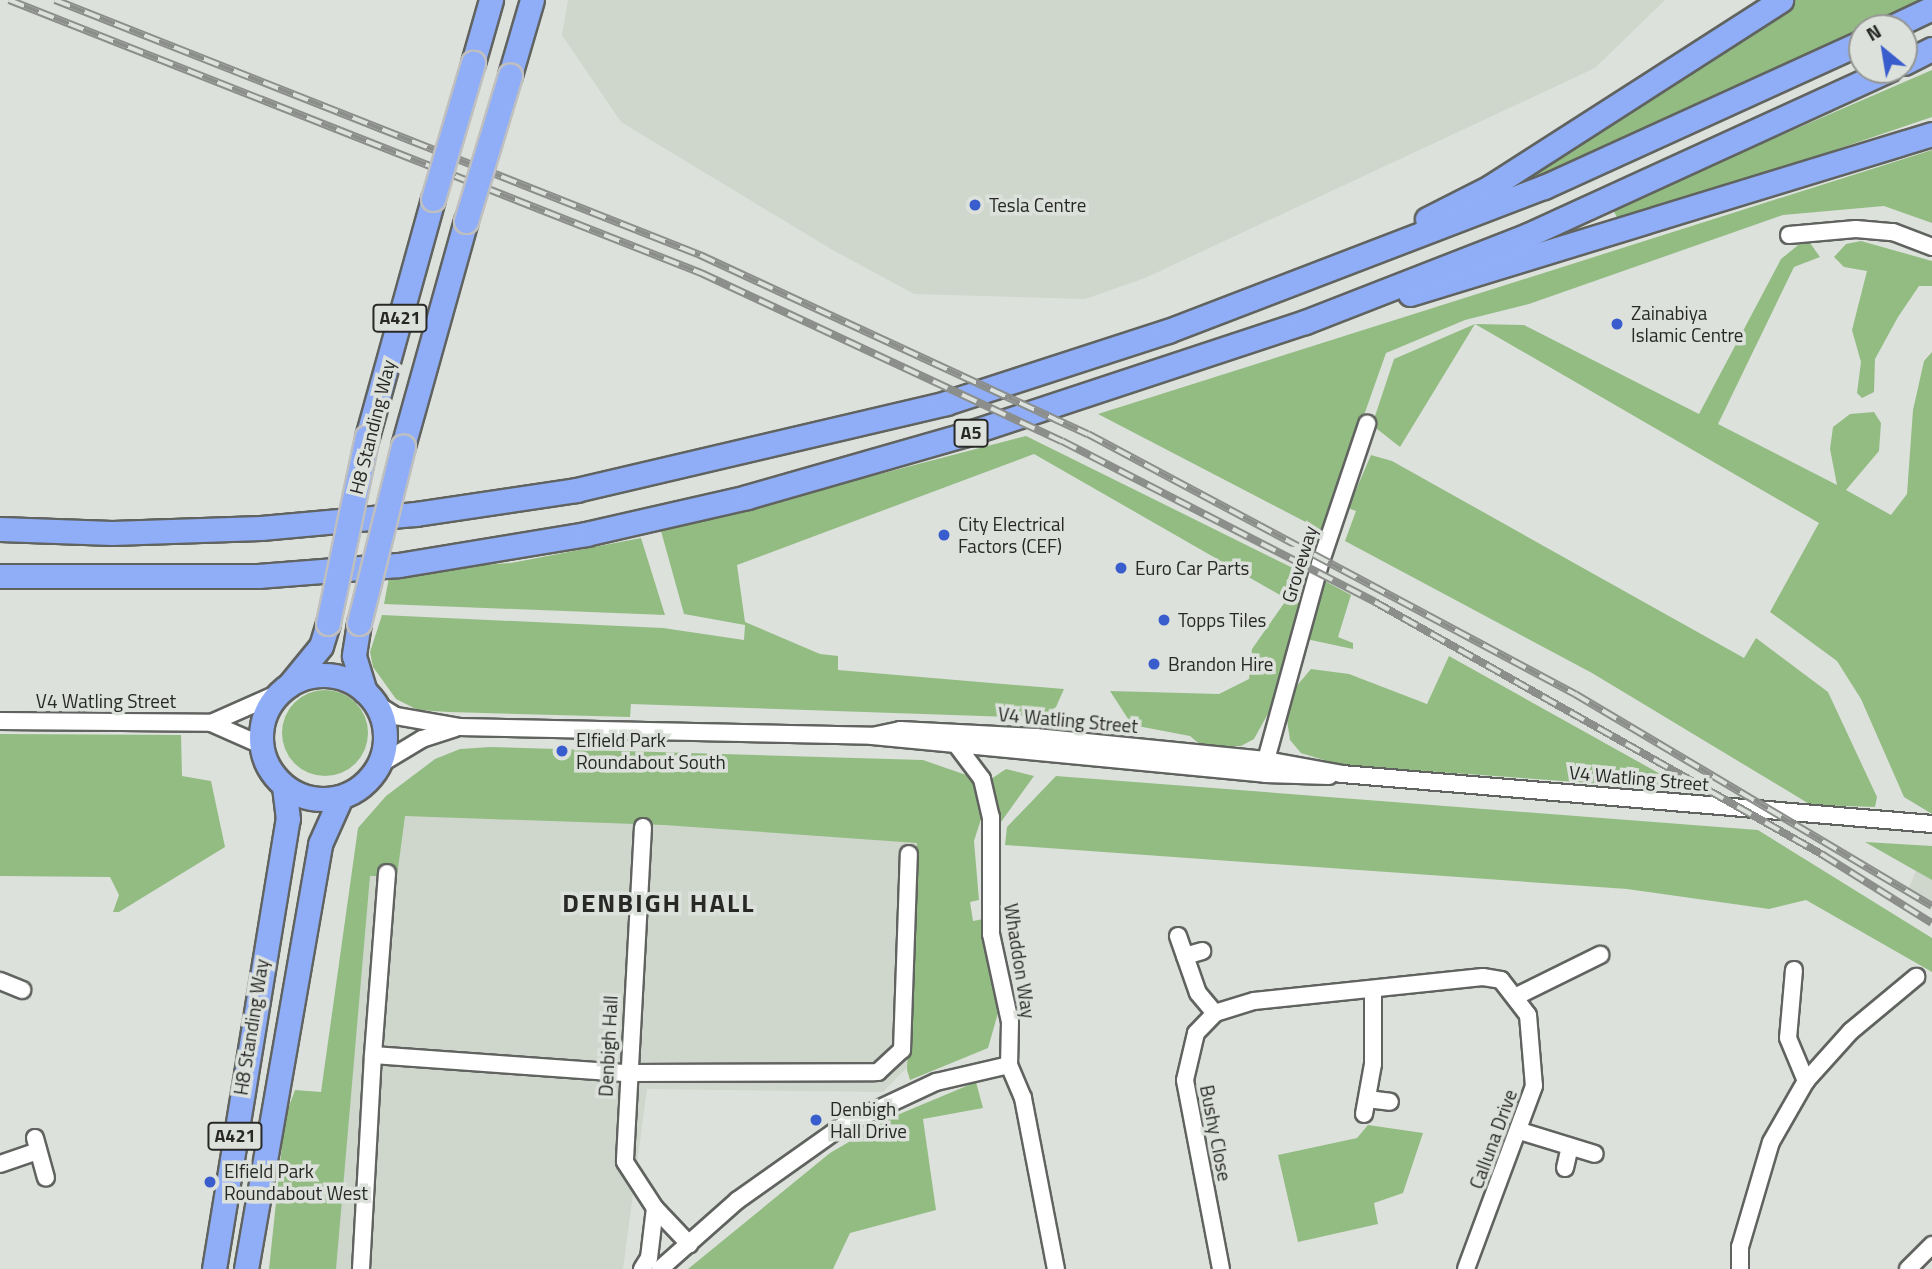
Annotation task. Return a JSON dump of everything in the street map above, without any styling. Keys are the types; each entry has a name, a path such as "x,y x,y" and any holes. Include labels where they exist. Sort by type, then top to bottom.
{"highway":[{"name":"H8 Standing Way","path":"284,689 321,646 328,623 367,437 491,0"},
{"name":"H8 Standing Way","path":"370,697 354,656 359,623 403,446 532,0"},
{"path":"1309,279 1490,187 1781,0"},
{"name":"A5","path":"0,529 112,533 261,528 416,514 576,490 946,403 1309,279 1544,187 1848,48"},
{"name":"A5","path":"0,576 258,576 399,565 586,534 747,497 966,434 1305,322 1528,235 1858,84"},
{"path":"1305,322 1496,271 1932,134"},
{"path":"328,675 370,697 385,733 379,765 369,779 341,797 311,798 284,786 270,771 261,745 265,717 284,689 328,675"},
{"name":"H8 Standing Way","path":"214,1269 263,953 288,819 284,786"},
{"name":"H8 Standing Way","path":"246,1269 320,844 341,797"}],"street":[{"path":"1789,235 1856,229 1893,232 1932,247"},
{"name":"Groveway","path":"1266,760 1321,561 1367,424"},
{"name":"V4 Watling Street","path":"0,721 211,723 240,714 284,689"},
{"name":"V4 Watling Street","path":"370,697 396,716 459,727 872,736 958,747 1305,778 1342,774"},
{"name":"V4 Watling Street","path":"211,723 261,745"},
{"name":"V4 Watling Street","path":"379,765 422,739 459,727"},
{"name":"V4 Watling Street","path":"872,736 900,730 956,732 1266,760 1342,774 1932,824"},
{"name":"Whaddon Way","path":"958,747 982,779 991,817 991,934 1010,1022 1009,1065 1023,1098 1056,1269"},
{"name":"Denbigh Hall","path":"643,827 627,1073 625,1161 655,1208 689,1244"},
{"path":"373,1055 627,1073 878,1072 902,1050 909,854"},
{"path":"361,1269 387,873"},
{"path":"1178,936 1198,993 1215,1013 1254,1001 1483,976 1501,980 1517,996 1575,959 1600,955"},
{"path":"1185,956 1202,951"},
{"path":"1794,970 1800,997 1790,1052 1806,1081"},
{"path":"1740,1269 1740,1247 1771,1142 1806,1081 1851,1031 1916,977"},
{"path":"0,982 22,990"},
{"path":"1373,990 1374,1051 1365,1106 1390,1102"},
{"name":"Calluna Drive","path":"1466,1269 1521,1131 1534,1086 1535,1050 1528,1015 1517,996"},
{"name":"Bushy Close","path":"1215,1013 1196,1033 1185,1080 1221,1269"},
{"path":"660,1269 738,1200 844,1125 925,1086 1009,1065"},
{"path":"1521,1131 1595,1154"},
{"path":"0,1164 36,1144 46,1178"},
{"path":"1565,1168 1570,1147"},
{"path":"642,1269 649,1258 655,1208"},
{"path":"1908,1269 1932,1245"}],"shaded area":[{"path":"568,0 1665,0 1595,68 1145,278 1085,299 914,294 831,249 621,122 562,35"},
{"path":"401,804 941,828 929,1045 883,1092 647,1089 623,1269 328,1269 368,823"},
{"path":"1916,871 1932,880 1932,910 1906,895"}],"green space":[{"path":"1794,0 1925,0 1895,14 1848,14 1848,36 1530,185 1524,178"},
{"path":"1932,70 1932,117 1620,223 1612,208 1900,84 1918,84 1918,76"},
{"path":"1932,150 1932,223 1884,206 1783,215 1529,304 1465,320 1386,353 1323,531 1098,414"},
{"path":"1861,241 1932,261 1932,286 1919,286 1898,317 1875,359 1874,392 1862,398 1857,393 1861,362 1852,330 1867,271 1844,267 1834,257 1846,244"},
{"path":"1802,242 1810,243 1820,257 1794,267 1718,424 1837,485 1830,449 1833,427 1850,414 1874,412 1881,423 1879,451 1846,490 1891,515 1907,494 1913,410 1924,361 1932,352 1932,814 1904,797 1861,699 1837,661 1770,612 1819,523 1475,324 1524,325 1699,414 1781,259"},
{"path":"1475,324 1400,447 1372,425 1394,359"},
{"path":"1026,436 1299,571 1288,598 1300,603 1270,710 1254,739 1241,746 1203,747 1190,736 1132,725 1110,691 1219,694 1249,679 1252,649 1287,599 1034,454 737,565 745,622 820,654 838,656 838,670 1064,689 1056,707 1040,718 631,704 630,717 418,710 396,699 373,667 370,652 382,615 663,628 744,640 745,625 684,614 661,531"},
{"path":"1371,455 1392,461 1744,658 1756,638 1828,692 1877,797 1875,807 1811,805 1592,673 1345,541 1356,511 1348,508"},
{"path":"641,538 665,615 384,604 390,572 511,563"},
{"path":"1321,579 1351,595 1338,637 1353,643 1353,649 1306,639"},
{"path":"1449,656 1689,790 1340,765 1301,753 1290,740 1287,720 1294,689 1311,669 1349,674 1427,704"},
{"path":"317,690 333,690 356,702 365,716 368,733 365,750 356,764 333,776 317,776 301,769 289,757 282,741 282,725 289,709 301,697"},
{"path":"0,734 181,735 182,776 211,781 225,847 119,912 113,912 119,895 110,877 0,876"},
{"path":"490,747 923,760 972,777 983,813 974,841 979,900 970,902 973,921 983,919 998,1013 988,1048 910,1080 907,1070 917,843 664,825 405,816 397,876 370,876 336,1269 269,1269 285,1117 295,1090 321,1092 358,828 386,796 435,759 460,749"},
{"path":"1006,769 1034,776 1001,822 991,779"},
{"path":"1056,776 1758,830 1932,938 1932,972 1806,900 1769,909 1627,889 1005,845 1007,827"},
{"path":"1865,842 1932,846 1932,880 1916,871"},
{"path":"976,1082 983,1108 923,1119 936,1210 850,1233 833,1269 688,1269 830,1153 890,1118"},
{"path":"1368,1125 1423,1133 1403,1193 1374,1203 1378,1224 1298,1242 1278,1155 1357,1138"}],"railway":[{"path":"9,0 701,273 1062,441 1375,602 1823,855 1932,923"},
{"path":"55,0 700,255 1088,434 1575,694 1932,906"}],"place":[{"name":"Tesla Centre","path":"975,205"},
{"name":"Zainabiya Islamic Centre","path":"1617,324"},
{"name":"City Electrical Factors (CEF)","path":"944,535"},
{"name":"Euro Car Parts","path":"1121,568"},
{"name":"Topps Tiles","path":"1164,620"},
{"name":"Brandon Hire","path":"1154,664"},
{"name":"Elfield Park Roundabout South","path":"562,751"},
{"name":"Denbigh Hall Drive","path":"816,1120"},
{"name":"Elfield Park Roundabout West","path":"210,1182"}],"district":[{"name":"DENBIGH HALL","path":"659,903"}]}
